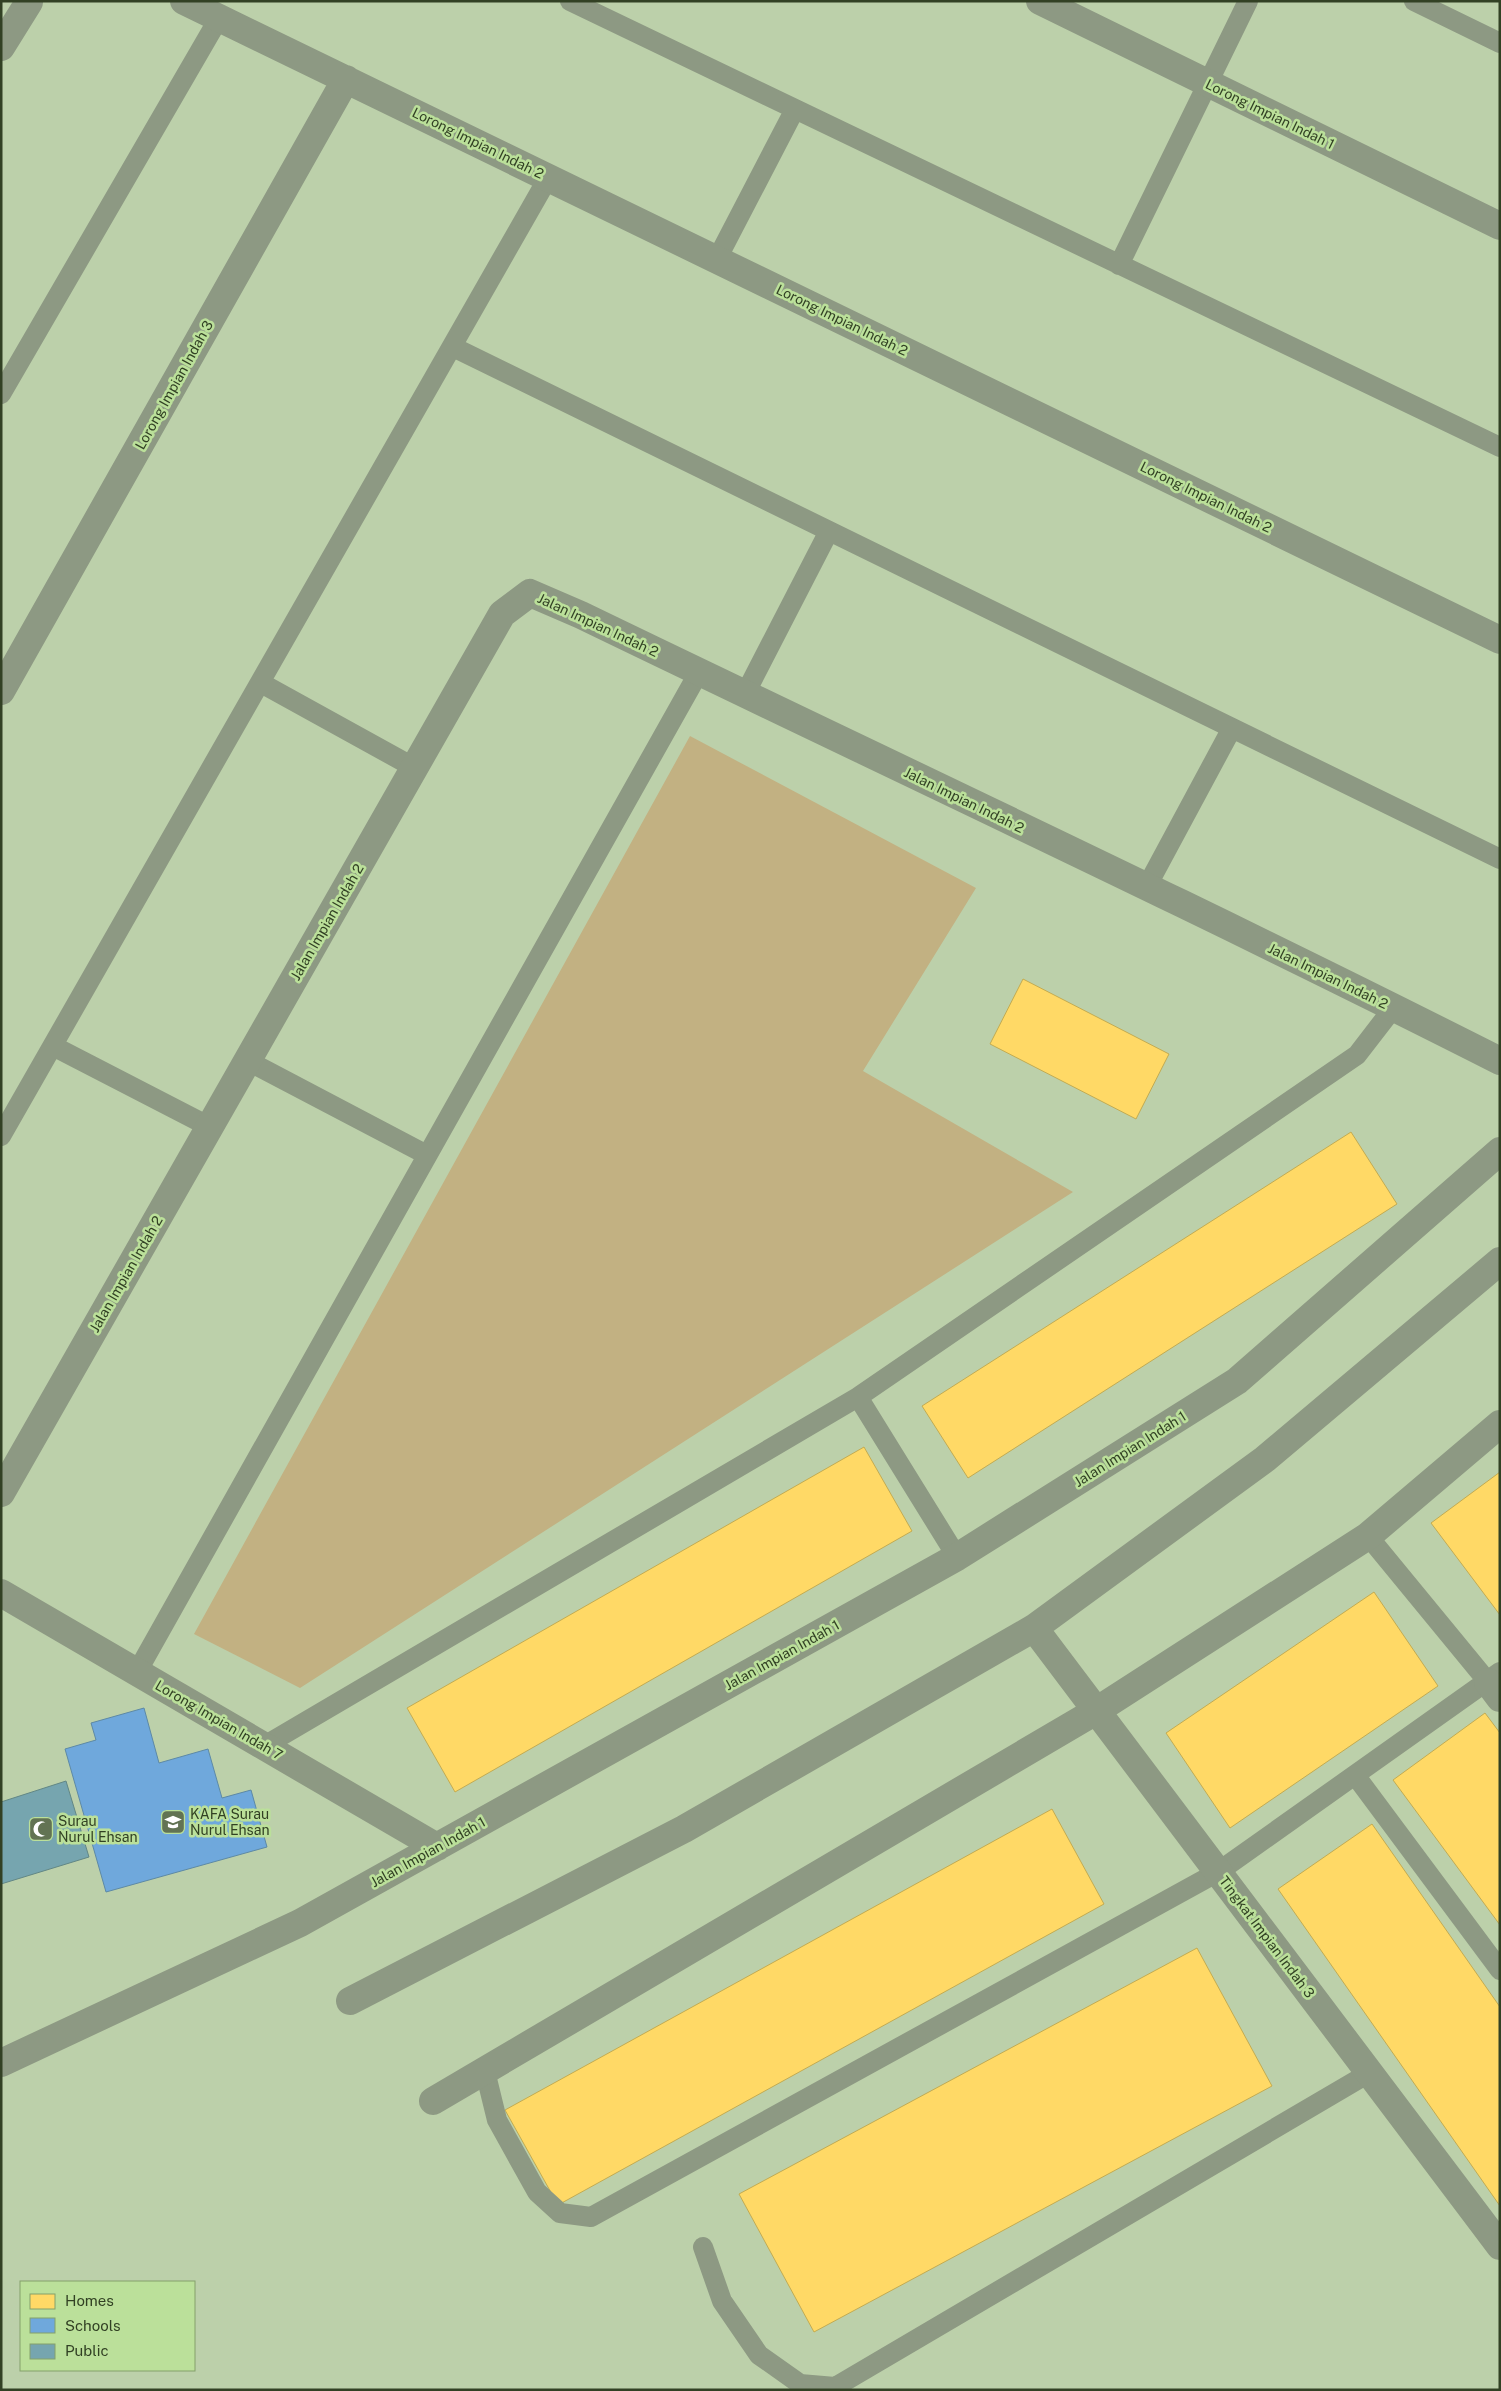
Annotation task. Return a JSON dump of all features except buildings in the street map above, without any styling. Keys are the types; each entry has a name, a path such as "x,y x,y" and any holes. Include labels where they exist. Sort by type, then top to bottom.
{"street":[{"name":"Lorong Impian Indah 2","path":"184,1 1500,640"},
{"name":"Lorong Impian Indah 1","path":"1040,1 1500,226"},
{"path":"1,47 29,2"},
{"name":"Lorong Impian Indah 3","path":"1,690 346,79"},
{"name":"Jalan Impian Indah 2","path":"1,1493 502,614 530,593 745,694 1394,1007 1500,1062"},
{"name":"Jalan Impian Indah 1","path":"1,2063 300,1923 957,1557 1237,1381 1500,1151"},
{"path":"350,2001 684,1829 1034,1628 1266,1459 1500,1261"},
{"path":"433,2101 1096,1711 1368,1536 1500,1424"},
{"name":"Lorong Impian Indah 7","path":"1,1592 437,1847"},
{"name":"Tingkat Impian Indah 3","path":"1034,1628 1500,2246"}],"lane":[{"path":"570,1 1500,447"},
{"path":"1119,265 1248,1"},
{"path":"1414,1 1500,43"},
{"path":"1,394 219,18"},
{"path":"717,259 795,109"},
{"path":"1,1136 548,178"},
{"path":"453,347 1500,859"},
{"path":"745,694 829,531"},
{"path":"137,1672 699,672"},
{"path":"261,683 415,768"},
{"path":"1146,888 1232,728"},
{"path":"264,1746 858,1397 1357,1055 1394,1007"},
{"path":"52,1046 210,1127"},
{"path":"248,1061 427,1155"},
{"path":"858,1397 957,1557"},
{"path":"485,2071 497,2120 537,2192 560,2213 591,2217 1218,1872 1355,1775 1496,1684 1368,1536"},
{"path":"1355,1775 1500,1970"},
{"path":"703,2247 722,2301 759,2355 800,2384 834,2387 1370,2073"}],"shaded area":[{"path":"690,736 976,888 863,1071 1073,1192 300,1688 194,1634"}],"place":[{"name":"KAFA Surau Nurul Ehsan","path":"173,1822"},
{"name":"Surau Nurul Ehsan","path":"41,1829"}]}
